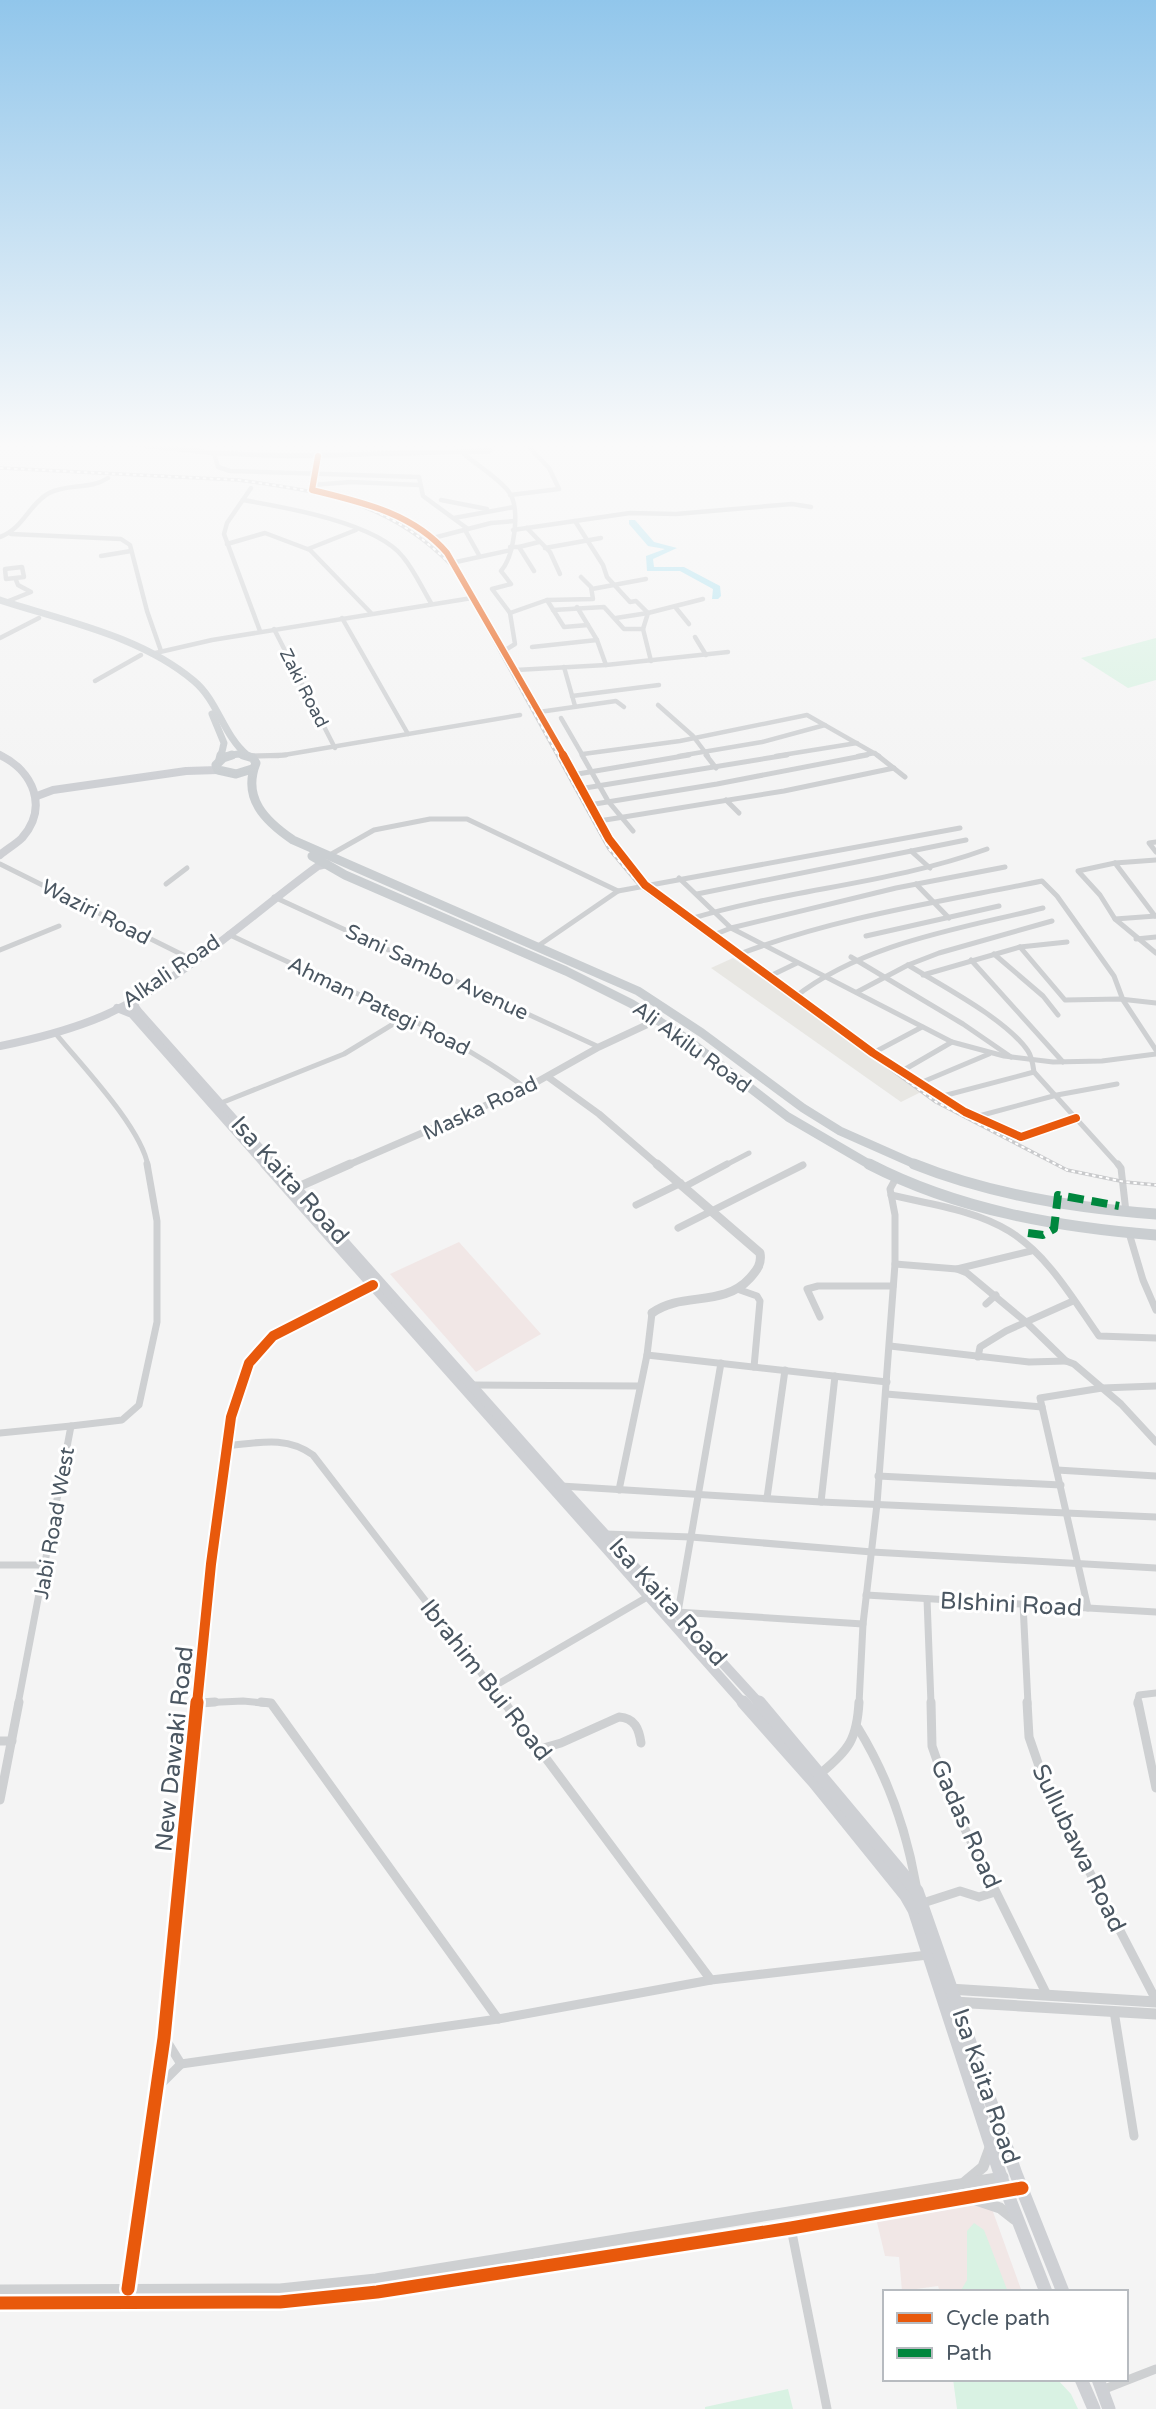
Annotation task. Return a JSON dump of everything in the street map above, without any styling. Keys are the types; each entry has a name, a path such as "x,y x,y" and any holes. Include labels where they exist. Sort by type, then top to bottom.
{"main road":[{"path":"2,602 141,655 179,676 208,706 224,743 220,766"},
{"path":"2,602 151,654 183,672 205,691 219,712 231,740 255,760 254,767 242,773 220,766 37,792"},
{"path":"0,755 27,773 37,792 32,824 21,839 0,855"},
{"path":"220,766 229,755 248,756"},
{"name":"Ali Akilu Road","path":"220,766 241,784 256,813 271,831 315,858 327,860 345,875 617,995 659,1019 804,1128 838,1149 896,1178 1007,1214 1059,1225 1156,1235"},
{"name":"Ali Akilu Road","path":"254,767 249,778 251,790 262,814 270,824 293,840 327,860 538,946 607,976 657,1002 803,1109 867,1146 926,1170 992,1189 1126,1212 1156,1214"},
{"name":"Alkali Road","path":"0,1044 56,1034 136,999 313,863 315,858"},
{"name":"Alkali Road","path":"0,1044 52,1030 132,996 227,933 327,860"},
{"name":"Isa Kaita Road","path":"136,999 134,1005 138,1011 181,1064 373,1285 473,1385 561,1486 576,1509 606,1534 677,1612 769,1721 906,1896 928,1955 948,1996 1062,2290"},
{"name":"Isa Kaita Road","path":"117,1008 132,1014 221,1103 298,1188 649,1596 821,1773 917,1891 923,1903 1003,2184 1045,2290"},
{"path":"1083,2381 1094,2409"},
{"path":"1100,2385 1109,2409"}],"street":[{"path":"132,555 161,651"},
{"path":"232,555 260,631"},
{"path":"315,555 371,613"},
{"path":"402,555 431,603"},
{"path":"450,555 456,562 472,598 516,670 579,789 629,868 645,885 711,936 873,1052 975,1117 1021,1137 1076,1118"},
{"path":"456,562 478,555"},
{"path":"504,651 515,644 510,613 492,589 511,584 501,571 509,555"},
{"path":"524,555 534,571"},
{"path":"549,555 560,574"},
{"path":"596,555 615,586 630,602 636,601 648,613"},
{"path":"22,567 24,577 16,580 6,579 5,569 22,567"},
{"path":"510,613 547,600 593,599 592,589 581,577"},
{"path":"592,589 646,579"},
{"path":"2,602 31,591 18,585 16,580"},
{"path":"151,654 260,631 472,598"},
{"path":"616,618 703,599"},
{"path":"547,600 564,627 588,625"},
{"path":"553,610 602,606 624,629 643,629"},
{"path":"577,607 597,640 606,665"},
{"path":"676,607 689,624"},
{"path":"648,613 643,629 651,660"},
{"path":"0,638 39,618"},
{"path":"342,618 408,734"},
{"name":"Zaki Road","path":"274,629 334,748"},
{"path":"695,637 706,655"},
{"path":"532,647 597,640"},
{"path":"516,670 606,665 728,652"},
{"path":"95,681 141,655"},
{"path":"564,667 575,706"},
{"path":"572,696 659,685"},
{"path":"539,712 616,701 624,707"},
{"path":"658,705 695,738 716,768"},
{"path":"583,754 695,738 807,715 875,753 905,778"},
{"path":"248,756 278,756 334,748 520,716"},
{"path":"561,718 608,801 633,831"},
{"path":"572,775 779,738 825,725"},
{"path":"579,789 858,743"},
{"path":"589,805 717,785 875,753"},
{"path":"254,767 278,756"},
{"path":"598,821 784,791 894,768"},
{"path":"726,800 738,813"},
{"path":"327,860 360,836 382,828 430,819 467,819 618,891"},
{"path":"538,946 601,900 618,891 960,828"},
{"path":"697,894 966,840"},
{"path":"1156,842 1149,843 1156,852"},
{"path":"690,919 713,911 930,868 986,849"},
{"path":"911,851 930,868"},
{"path":"1156,860 1115,863 1079,871 1100,895 1115,919 1156,953"},
{"path":"1115,863 1155,916"},
{"name":"Waziri Road","path":"0,864 190,958"},
{"path":"711,936 731,928 916,884 1005,867"},
{"path":"166,884 187,868"},
{"path":"679,878 731,928 764,943 797,963 952,1042 989,1054 1032,1062 1104,1060 1156,1052 1123,1000 1115,976 1057,896 1042,881 933,901 810,929 764,943 737,955"},
{"path":"916,884 949,918"},
{"name":"Sani Sambo Avenue","path":"274,897 599,1047"},
{"path":"866,936 999,906"},
{"path":"795,997 822,976 853,959 925,936 1043,908"},
{"path":"1115,919 1155,916"},
{"path":"857,992 908,965 939,953 1052,921"},
{"path":"0,950 60,926"},
{"name":"Ahman Pategi Road","path":"227,933 486,1059 526,1088"},
{"path":"1136,939 1156,937"},
{"path":"923,975 1020,947 1067,942"},
{"path":"1020,947 1063,999 1156,1003"},
{"path":"994,954 1043,996 1058,1016"},
{"path":"853,959 963,1024 1012,1058"},
{"path":"971,960 1063,1062"},
{"path":"768,977 797,963"},
{"path":"908,965 979,1011 1023,1044 1030,1053 1034,1072 1121,1168 1126,1212"},
{"path":"221,1103 344,1054 403,1018"},
{"name":"Maska Road","path":"298,1188 526,1088 599,1047 659,1019"},
{"path":"873,1052 922,1027"},
{"name":"Jabi Road West","path":"0,1800 71,1426 122,1420 139,1405 157,1322 157,1221 146,1156 125,1121 56,1034"},
{"path":"902,1071 952,1042"},
{"path":"919,1083 989,1054"},
{"path":"943,1096 1034,1072"},
{"path":"548,1077 580,1099 682,1185 760,1253 762,1258 752,1277 740,1290 706,1301 665,1305 652,1313 647,1355 619,1490"},
{"path":"975,1117 1056,1095 1117,1084"},
{"path":"636,1205 749,1153"},
{"path":"678,1228 803,1164"},
{"path":"821,1773 846,1752 858,1728 863,1624 877,1504 890,1346 895,1264 894,1215 890,1189 896,1178"},
{"path":"891,1195 930,1204 1004,1228 1051,1270 1099,1336 1156,1338"},
{"path":"1129,1233 1143,1280 1156,1310"},
{"path":"895,1264 957,1269 1031,1251"},
{"path":"957,1269 996,1295 1066,1361"},
{"name":"New Dawaki Road","path":"128,2289 164,2038 200,1703 211,1564 226,1446 239,1387 249,1363 273,1336 373,1285"},
{"path":"820,1317 807,1289 818,1286 893,1286"},
{"path":"740,1290 757,1296 760,1301 754,1367"},
{"path":"986,1304 996,1295"},
{"path":"978,1357 981,1347 1026,1322 1073,1301"},
{"path":"890,1346 1029,1362 1066,1361 1074,1364 1102,1388 1156,1443"},
{"path":"647,1355 887,1382"},
{"path":"721,1363 677,1612 863,1624"},
{"path":"768,1498 785,1370"},
{"path":"821,1502 835,1376"},
{"path":"473,1385 639,1386"},
{"path":"1088,1608 1040,1398 1102,1388 1156,1386"},
{"path":"886,1394 1042,1407"},
{"path":"0,1433 71,1426"},
{"name":"Ibrahim Bui Road","path":"226,1446 289,1441 306,1448 540,1749 712,1980"},
{"path":"1057,1471 1156,1476"},
{"path":"878,1476 1061,1485"},
{"path":"561,1486 821,1502 1156,1517"},
{"path":"606,1534 691,1537 872,1552 1156,1568"},
{"path":"0,1565 46,1565"},
{"name":"BIshini Road","path":"866,1595 1156,1612"},
{"path":"491,1688 649,1596"},
{"name":"Gadas Road","path":"927,1599 932,1746 951,1801 1047,1995"},
{"name":"Sullubawa Road","path":"1023,1604 1029,1737 1035,1761 1048,1792 1156,2001"},
{"path":"1156,1693 1139,1695 1137,1705 1156,1788"},
{"path":"200,1703 271,1703 498,2019"},
{"path":"540,1749 626,1716 634,1720 639,1729 641,1743"},
{"path":"858,1728 876,1756 898,1808 910,1845 917,1891"},
{"path":"0,1741 12,1741"},
{"path":"923,1903 960,1891 979,1897 995,1892"},
{"path":"158,2088 181,2064 498,2019 712,1980 928,1955"},
{"path":"948,1996 1047,1995 1156,2014"},
{"path":"948,1996 1113,2005 1156,2001"},
{"path":"1113,2005 1134,2136"},
{"path":"164,2038 181,2064"},
{"path":"0,2303 279,2302 377,2292 791,2228 963,2190 982,2168 991,2146"},
{"path":"0,2290 280,2289 376,2279 1019,2181"},
{"path":"963,2190 1000,2208 1019,2226"},
{"path":"791,2228 827,2409"},
{"path":"1128,2377 1156,2369"}],"shaded area":[{"path":"733,958 923,1091 901,1102 711,968"},
{"path":"459,1242 541,1334 476,1372 390,1274"},
{"path":"978,2197 992,2209 1021,2290 939,2290 938,2286 902,2290 899,2257 885,2256 875,2214"}],"green space":[{"path":"1156,638 1156,680 1128,688 1081,658"},
{"path":"974,2223 984,2230 1007,2290 961,2290 967,2280 967,2231"},
{"path":"953,2381 1059,2381 1071,2394 1078,2409 957,2409"},
{"path":"788,2389 793,2409 705,2409 705,2407"}],"waterway":[{"path":"655,555 649,558 650,569 681,569 717,588 718,594 715,597"}],"railway":[{"path":"441,555 455,569 609,849 640,886 936,1102 1067,1170 1125,1182 1156,1185"}],"marked path":[{"path":"1028,1233 1043,1235 1054,1229 1058,1195 1119,1206"}],"cycle path":[{"path":"449,555 543,718 599,823 620,855 645,885 873,1053 965,1112 1021,1137 1076,1118"},
{"path":"128,2289 164,2038 211,1564 231,1417 249,1363 273,1336 373,1285"},
{"path":"0,2303 280,2302 377,2292 791,2228 1022,2188"}]}
